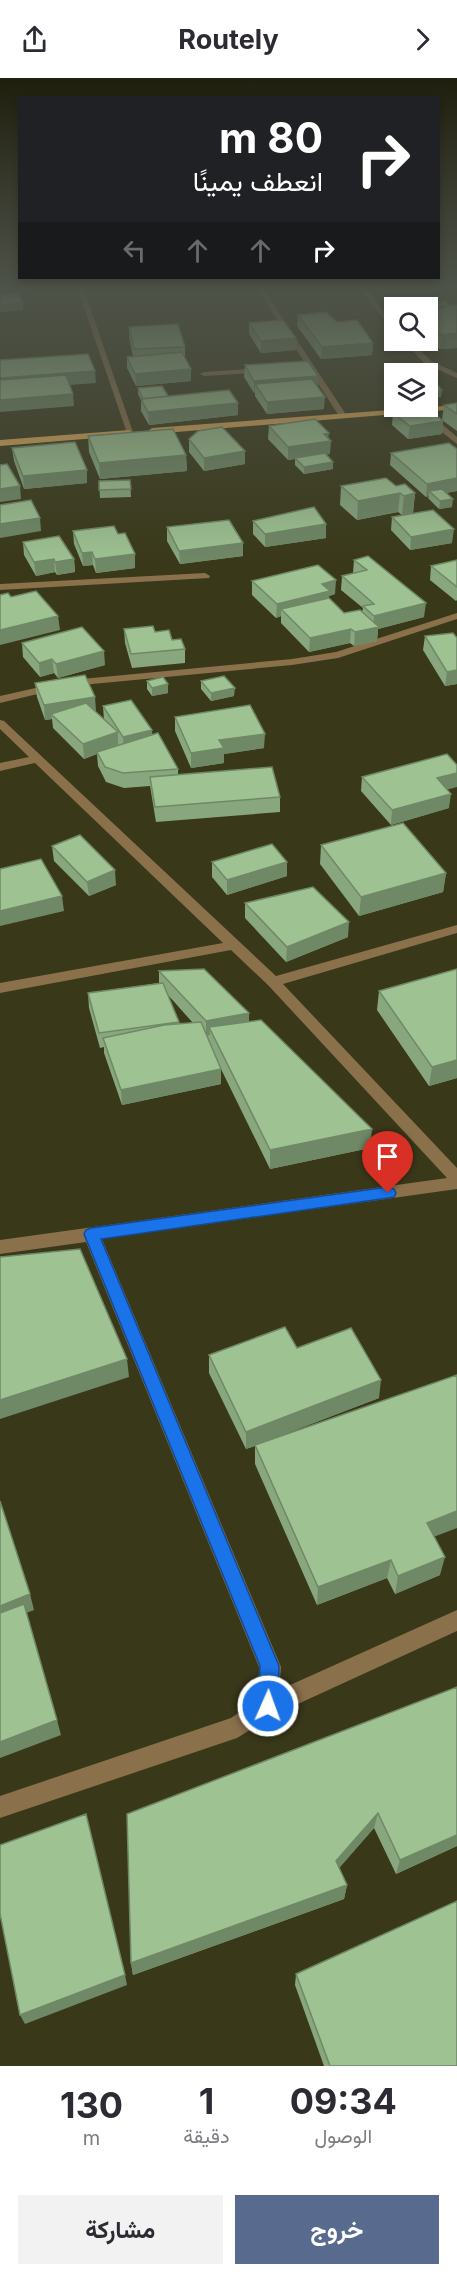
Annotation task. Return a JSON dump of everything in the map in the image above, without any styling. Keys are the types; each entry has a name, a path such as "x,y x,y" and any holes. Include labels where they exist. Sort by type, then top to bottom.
{"main road":[{"path":"438,409 457,407"},
{"path":"0,443 384,413"}],"street":[{"path":"112,380 131,433"},
{"path":"320,380 343,416"},
{"path":"428,417 457,441"},
{"path":"0,587 205,576"},
{"path":"0,700 71,683 338,656 457,616"},
{"path":"0,723 273,982 457,1178"},
{"path":"0,767 38,759"},
{"path":"273,982 457,928"},
{"path":"0,988 235,945"},
{"path":"0,1247 457,1183"},
{"path":"91,1234 270,1666 268,1706"},
{"path":"0,1807 237,1727 268,1706 457,1620"}],"building":[{"path":"0,380 68,380 73,394 0,400"},
{"path":"313,380 325,397 267,402 255,384"},
{"path":"162,386 168,396 143,399 138,388"},
{"path":"229,390 238,403 148,412 141,399"},
{"path":"457,403 457,414 444,405"},
{"path":"398,417 438,417 443,421 410,426"},
{"path":"315,419 329,433 324,434 331,441 288,447 269,426"},
{"path":"222,427 245,451 204,458 189,439 198,431"},
{"path":"173,429 186,455 99,463 88,436"},
{"path":"75,442 87,470 23,476 12,448"},
{"path":"449,443 457,449 457,478 427,484 391,453"},
{"path":"325,453 333,462 304,467 295,458"},
{"path":"7,464 20,486 0,489 0,465"},
{"path":"386,478 396,486 405,484 415,493 404,496 400,493 358,501 341,486"},
{"path":"130,480 131,489 99,490 99,481"},
{"path":"442,489 453,499 440,501 429,491"},
{"path":"31,500 40,518 0,524 0,505"},
{"path":"314,507 326,524 265,534 253,521"},
{"path":"433,510 454,529 411,537 392,517"},
{"path":"229,520 243,543 179,551 167,527"},
{"path":"114,526 118,534 125,533 135,554 95,559 92,552 82,553 73,531"},
{"path":"59,536 74,559 34,562 23,542"},
{"path":"368,556 426,603 374,616 363,606 374,604 342,576 367,570 354,560"},
{"path":"457,560 457,587 431,566"},
{"path":"318,565 336,580 322,584 330,591 277,604 252,581"},
{"path":"36,591 58,616 0,630 0,595 8,593 11,597"},
{"path":"329,598 344,613 360,610 379,627 355,632 351,629 310,638 281,609"},
{"path":"153,626 155,632 169,630 172,640 181,639 185,649 131,654 124,629"},
{"path":"82,627 104,651 56,664 52,659 39,663 22,643"},
{"path":"453,633 457,638 457,670 447,672 425,636"},
{"path":"85,675 95,697 44,705 35,683"},
{"path":"224,676 235,688 211,693 201,681"},
{"path":"163,677 168,684 152,688 147,681"},
{"path":"131,700 152,730 123,737 103,706"},
{"path":"86,703 118,732 83,744 51,714"},
{"path":"250,705 265,734 219,740 224,748 191,753 175,717"},
{"path":"158,733 178,769 123,773 105,767 97,752"},
{"path":"447,754 457,765 457,773 437,778 451,794 392,810 362,777"},
{"path":"272,767 280,797 155,807 150,777"},
{"path":"403,823 446,873 361,897 321,845"},
{"path":"80,835 115,870 87,882 52,846"},
{"path":"272,844 287,862 227,880 212,862"},
{"path":"41,859 62,896 0,911 0,869"},
{"path":"313,887 349,922 287,947 245,903"},
{"path":"204,969 249,1013 206,1021 159,971"},
{"path":"457,969 457,1060 432,1067 379,991"},
{"path":"163,983 179,1022 99,1033 88,993"},
{"path":"261,1020 372,1129 270,1150 209,1027"},
{"path":"201,1022 221,1069 121,1090 103,1038 164,1025"},
{"path":"80,1249 127,1359 0,1400 0,1257"},
{"path":"285,1327 297,1348 351,1328 381,1380 246,1432 209,1355"},
{"path":"457,1375 457,1511 427,1523 445,1557 398,1576 391,1560 318,1587 255,1445"},
{"path":"0,1501 30,1594 0,1606"},
{"path":"24,1604 57,1720 0,1742 0,1613"},
{"path":"457,1687 457,1835 400,1860 378,1813 336,1861 347,1885 131,1963 127,1814"},
{"path":"86,1814 125,1975 20,2015 0,1914 0,1845"},
{"path":"457,1901 457,2066 330,2066 296,1974"}],"route":[{"path":"268,1706 270,1666 91,1234 388,1193"}]}
